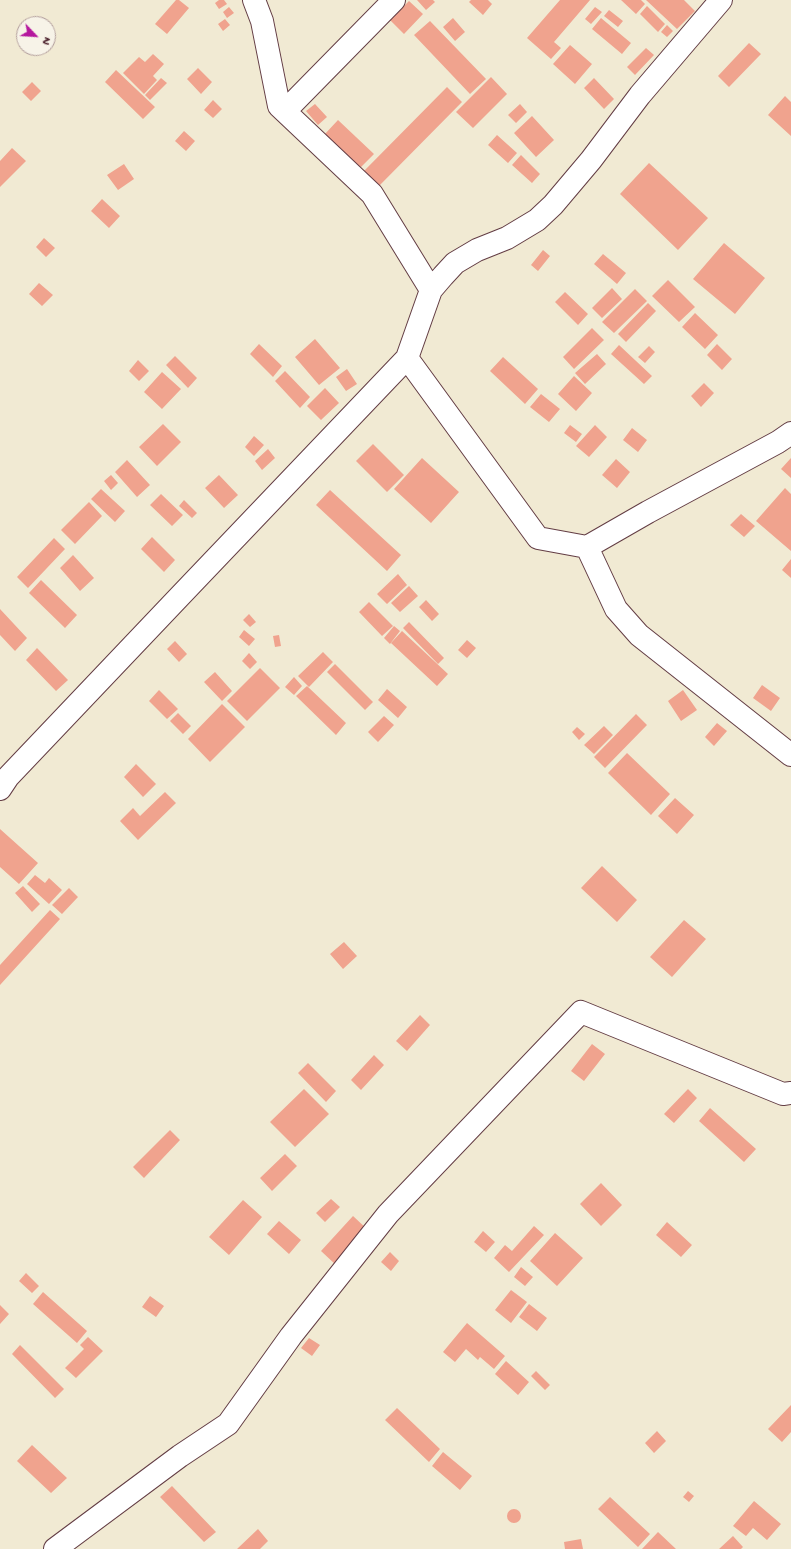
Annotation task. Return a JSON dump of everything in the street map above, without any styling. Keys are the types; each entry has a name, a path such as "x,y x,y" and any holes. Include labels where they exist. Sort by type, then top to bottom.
{"street":[{"path":"254,0 262,21 279,106 372,194 431,290"},
{"path":"285,111 394,0"},
{"path":"3,777 407,358 431,290 455,264 477,250 507,238 537,220 553,205 591,160 640,95 721,0"},
{"path":"407,358 538,538 587,547 791,434"},
{"path":"587,547 616,609 639,634 791,755"},
{"path":"55,1549 180,1456 228,1424 291,1336 388,1214 581,1012 783,1094 791,1093"}],"building":[{"path":"176,0 179,0 189,8 167,34 155,24"},
{"path":"219,0 224,0 227,4 219,9 215,3"},
{"path":"417,0 433,0 435,2 426,10"},
{"path":"471,0 488,0 492,4 483,15 469,2"},
{"path":"560,0 590,0 554,42 561,48 551,59 527,38"},
{"path":"621,0 641,0 645,4 636,14"},
{"path":"646,0 684,0 695,11 677,29"},
{"path":"409,1 423,14 404,34 390,20"},
{"path":"647,6 665,24 658,32 640,14"},
{"path":"229,7 234,13 227,18 223,12"},
{"path":"595,7 602,12 591,24 585,19"},
{"path":"609,10 623,21 618,27 604,16"},
{"path":"453,18 465,32 455,41 443,27"},
{"path":"601,18 631,43 622,54 592,29"},
{"path":"225,19 230,25 223,31 218,24"},
{"path":"430,21 486,79 470,94 414,35"},
{"path":"667,25 673,31 667,37 661,32"},
{"path":"749,43 761,54 729,87 718,76"},
{"path":"570,45 592,64 575,84 553,64"},
{"path":"646,48 654,55 635,75 627,67"},
{"path":"153,54 164,64 153,76 157,80 144,94 123,73 139,57 145,62"},
{"path":"198,68 212,82 201,94 187,79"},
{"path":"116,70 155,107 143,119 105,82"},
{"path":"491,77 507,94 473,128 456,112"},
{"path":"161,78 167,83 150,100 145,95"},
{"path":"594,78 614,99 604,109 584,88"},
{"path":"32,82 41,91 31,101 22,92"},
{"path":"447,87 462,102 379,186 364,171"},
{"path":"785,96 791,102 791,136 768,115"},
{"path":"213,100 222,109 213,118 204,110"},
{"path":"315,104 327,117 318,125 306,111"},
{"path":"520,104 527,112 516,123 508,115"},
{"path":"532,116 554,140 536,157 514,133"},
{"path":"338,120 374,154 360,168 324,135"},
{"path":"184,131 195,141 186,151 175,141"},
{"path":"497,135 517,153 508,163 488,145"},
{"path":"12,148 26,161 0,187 0,161"},
{"path":"521,155 540,174 532,183 512,165"},
{"path":"649,163 708,218 678,250 620,194"},
{"path":"124,164 134,179 118,190 107,175"},
{"path":"102,199 120,216 109,228 91,211"},
{"path":"44,238 55,248 46,257 36,247"},
{"path":"724,243 765,278 735,314 693,279"},
{"path":"543,250 550,256 538,271 531,265"},
{"path":"603,254 626,273 617,284 594,264"},
{"path":"668,280 695,307 679,322 652,296"},
{"path":"39,283 53,295 42,306 29,294"},
{"path":"612,288 622,299 602,318 592,308"},
{"path":"635,289 647,301 614,333 602,322"},
{"path":"565,292 588,314 578,325 555,302"},
{"path":"648,303 656,311 626,342 618,334"},
{"path":"695,313 718,335 705,349 682,327"},
{"path":"592,328 604,340 574,369 563,357"},
{"path":"315,339 340,368 319,385 295,357"},
{"path":"259,344 282,366 273,377 250,354"},
{"path":"717,344 732,359 722,370 707,355"},
{"path":"619,345 652,376 644,384 611,354"},
{"path":"649,346 655,352 645,363 638,357"},
{"path":"597,354 606,364 585,384 575,373"},
{"path":"175,356 197,378 188,388 166,365"},
{"path":"503,357 538,389 525,404 490,371"},
{"path":"138,360 149,371 139,381 129,371"},
{"path":"347,369 357,384 346,391 336,377"},
{"path":"285,371 310,397 300,408 275,381"},
{"path":"162,372 181,389 162,409 144,392"},
{"path":"574,376 592,393 576,411 558,394"},
{"path":"704,383 714,393 701,407 691,396"},
{"path":"325,388 339,403 321,420 307,406"},
{"path":"541,394 560,409 549,422 530,407"},
{"path":"163,424 181,442 157,466 139,447"},
{"path":"570,425 582,434 576,442 564,433"},
{"path":"595,425 607,437 589,457 576,446"},
{"path":"632,428 647,440 638,452 623,440"},
{"path":"254,436 264,445 254,456 245,447"},
{"path":"373,444 404,475 387,492 356,461"},
{"path":"268,449 275,458 262,470 255,461"},
{"path":"422,458 459,492 431,523 394,489"},
{"path":"791,458 791,478 781,469"},
{"path":"616,459 630,472 617,488 602,475"},
{"path":"127,460 150,485 137,497 115,472"},
{"path":"111,475 118,483 111,490 104,481"},
{"path":"219,475 238,495 224,508 205,488"},
{"path":"785,488 791,494 791,551 756,521"},
{"path":"101,489 125,511 115,522 91,499"},
{"path":"330,490 401,555 387,571 316,505"},
{"path":"161,494 183,515 172,526 150,505"},
{"path":"184,500 197,513 192,518 179,506"},
{"path":"89,502 102,516 75,544 61,530"},
{"path":"741,514 755,526 744,537 730,525"},
{"path":"152,537 175,560 164,572 141,549"},
{"path":"54,538 65,549 28,588 17,577"},
{"path":"73,555 94,578 80,591 60,568"},
{"path":"791,559 791,578 782,570"},
{"path":"398,574 407,585 387,604 377,594"},
{"path":"41,580 77,615 65,628 29,593"},
{"path":"409,586 418,596 400,612 391,603"},
{"path":"426,600 439,614 432,621 419,607"},
{"path":"369,602 393,626 382,636 359,612"},
{"path":"0,609 27,638 15,651 0,635"},
{"path":"249,614 256,622 250,627 243,620"},
{"path":"409,622 444,658 438,664 403,628"},
{"path":"394,626 400,631 390,644 384,638"},
{"path":"244,630 255,639 249,646 239,637"},
{"path":"402,631 448,674 437,686 391,643"},
{"path":"279,635 281,646 275,647 273,636"},
{"path":"467,640 476,648 467,658 458,650"},
{"path":"175,641 187,654 179,662 167,649"},
{"path":"37,648 68,680 56,691 26,660"},
{"path":"323,652 333,662 309,687 298,676"},
{"path":"249,653 257,662 250,669 242,661"},
{"path":"335,664 373,702 365,710 327,672"},
{"path":"260,668 280,688 247,721 227,701"},
{"path":"215,672 232,691 222,701 204,682"},
{"path":"294,677 302,686 294,695 285,687"},
{"path":"762,685 780,698 771,711 753,698"},
{"path":"307,686 346,723 336,735 296,696"},
{"path":"387,689 407,707 398,718 378,700"},
{"path":"159,690 178,709 167,719 149,701"},
{"path":"683,690 697,710 681,721 668,701"},
{"path":"222,704 245,727 210,762 188,739"},
{"path":"178,713 191,726 183,734 170,721"},
{"path":"636,714 647,725 605,768 594,757"},
{"path":"384,716 394,725 378,742 368,732"},
{"path":"717,723 727,731 714,746 705,737"},
{"path":"604,726 613,735 594,754 584,745"},
{"path":"577,727 585,734 579,740 572,732"},
{"path":"627,753 670,794 651,815 608,773"},
{"path":"136,764 156,784 143,797 124,777"},
{"path":"165,792 176,803 138,840 120,821 133,808 140,816"},
{"path":"675,798 694,815 677,834 658,816"},
{"path":"0,829 38,863 19,884 0,867"},
{"path":"602,866 637,900 617,922 581,888"},
{"path":"35,875 45,883 49,878 62,890 49,904 27,884"},
{"path":"23,886 40,904 32,912 15,893"},
{"path":"69,888 78,897 62,914 52,905"},
{"path":"50,910 60,919 0,985 0,965"},
{"path":"684,920 706,939 672,977 650,957"},
{"path":"344,942 357,956 343,969 330,954"},
{"path":"420,1015 430,1025 407,1051 396,1041"},
{"path":"592,1044 605,1054 584,1081 571,1071"},
{"path":"374,1055 384,1065 361,1090 351,1080"},
{"path":"308,1063 336,1091 326,1102 298,1073"},
{"path":"304,1089 329,1114 295,1147 270,1122"},
{"path":"688,1089 697,1098 674,1123 664,1114"},
{"path":"710,1108 756,1149 744,1162 699,1121"},
{"path":"170,1130 180,1140 144,1178 133,1167"},
{"path":"285,1154 297,1166 272,1191 260,1178"},
{"path":"601,1183 622,1205 601,1226 580,1204"},
{"path":"331,1199 340,1207 325,1222 316,1213"},
{"path":"243,1200 262,1217 229,1255 209,1237"},
{"path":"353,1216 368,1230 336,1265 321,1251"},
{"path":"279,1221 301,1240 289,1254 267,1234"},
{"path":"667,1222 692,1245 681,1257 656,1235"},
{"path":"534,1226 544,1235 509,1272 494,1258 505,1245 512,1251"},
{"path":"483,1231 495,1242 486,1252 474,1242"},
{"path":"555,1233 583,1258 557,1286 530,1261"},
{"path":"390,1252 399,1261 391,1271 381,1262"},
{"path":"521,1267 533,1277 525,1286 514,1277"},
{"path":"26,1273 39,1286 32,1293 19,1281"},
{"path":"511,1290 527,1302 511,1323 495,1310"},
{"path":"43,1292 87,1331 77,1343 33,1304"},
{"path":"150,1296 164,1306 156,1317 142,1307"},
{"path":"529,1304 547,1318 537,1331 519,1317"},
{"path":"0,1305 9,1314 0,1324"},
{"path":"467,1323 505,1356 494,1369 480,1357 478,1360 466,1349 455,1362 443,1352"},
{"path":"88,1337 103,1351 76,1378 65,1368 84,1349 80,1345"},
{"path":"309,1338 320,1345 312,1356 301,1348"},
{"path":"20,1345 64,1389 55,1398 12,1354"},
{"path":"506,1361 529,1382 518,1395 495,1374"},
{"path":"536,1371 550,1385 545,1390 531,1376"},
{"path":"791,1405 791,1432 782,1442 768,1429"},
{"path":"397,1408 440,1449 429,1462 385,1420"},
{"path":"657,1431 666,1441 654,1453 645,1443"},
{"path":"32,1445 67,1478 51,1493 17,1461"},
{"path":"443,1452 472,1476 460,1490 432,1466"},
{"path":"172,1486 216,1532 204,1542 160,1497"},
{"path":"688,1491 694,1496 689,1502 683,1497"},
{"path":"610,1497 650,1534 638,1547 598,1509"},
{"path":"754,1501 781,1524 767,1540 753,1528 746,1536 733,1526"},
{"path":"514,1509 519,1511 521,1516 519,1521 514,1523 509,1521 507,1516 509,1511"},
{"path":"258,1529 268,1541 260,1549 237,1549"},
{"path":"658,1532 676,1549 642,1549"},
{"path":"733,1536 743,1547 741,1549 719,1549"},
{"path":"581,1539 583,1549 565,1549 564,1542"}]}
